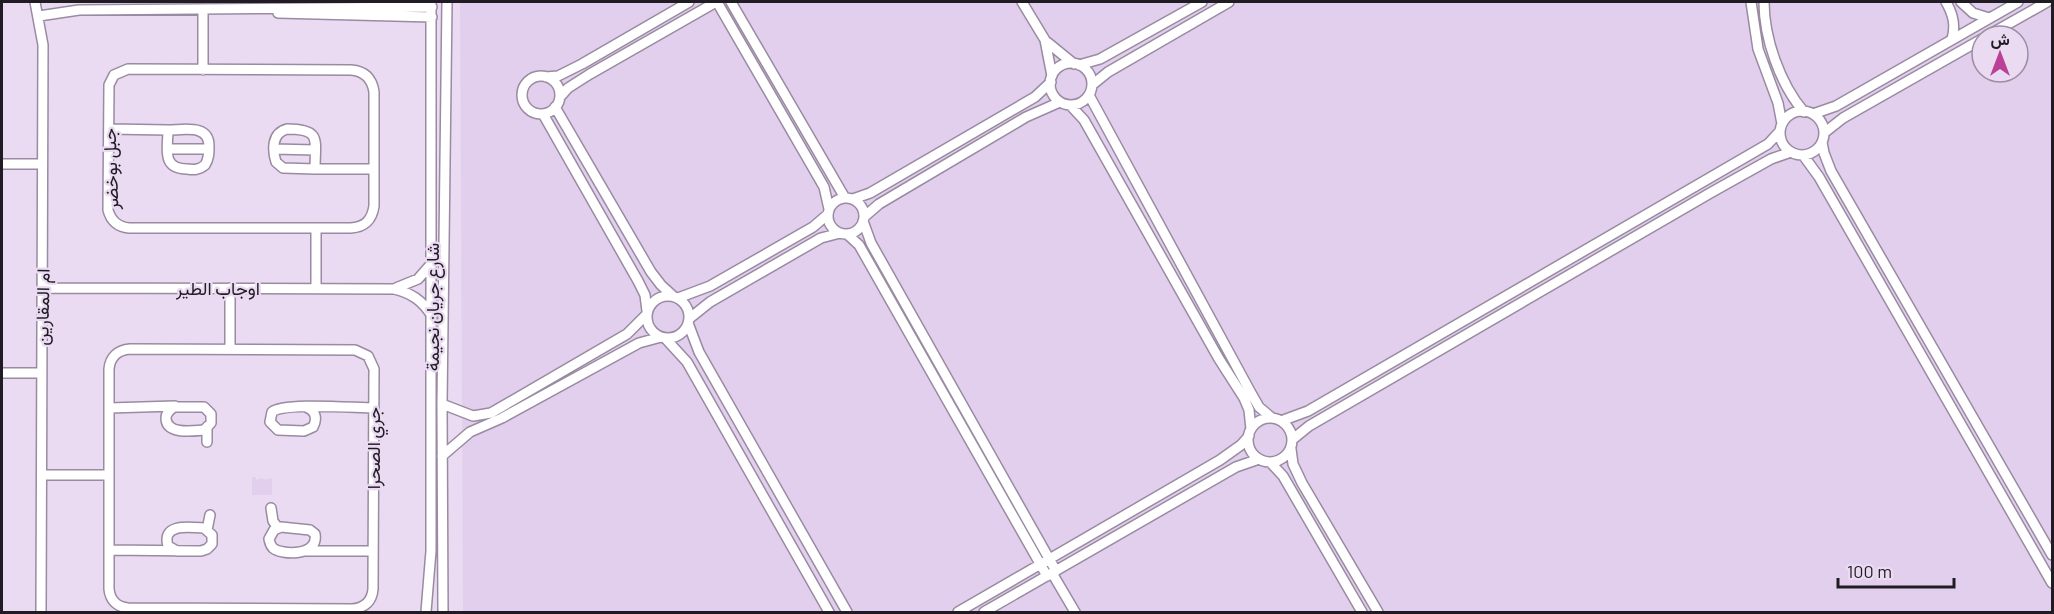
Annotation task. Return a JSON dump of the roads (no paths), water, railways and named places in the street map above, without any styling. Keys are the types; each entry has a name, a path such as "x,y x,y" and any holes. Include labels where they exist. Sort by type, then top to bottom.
{"street":[{"name":"ام المقارين","path":"34,2 39,16 42,45 41,612"},
{"path":"403,7 415,2"},
{"name":"شارع جريان نجيمة","path":"443,612 442,404 447,2"},
{"path":"689,2 558,76 539,76 529,81 522,93 526,107 543,114 639,281 645,296 650,328 663,337 687,362 829,612"},
{"path":"543,114 555,107 568,88 716,2 824,187 831,226 854,238 861,248 987,471 1075,612"},
{"path":"731,2 808,138 849,198 862,208 870,243 997,467 1044,561"},
{"path":"1022,2 1045,40 1087,71 1092,85"},
{"path":"442,404 465,414 485,415 627,334 647,313 655,299 694,293 710,286 813,227 837,200 870,193 1035,97 1059,68 1100,59 1202,2"},
{"path":"1045,40 1053,93 1060,102 1070,105 1081,103 1089,95 1092,85 1108,72 1228,2"},
{"path":"1751,2 1758,49 1778,103 1782,141 1791,152"},
{"path":"1764,2 1767,31 1788,90 1809,113 1821,122 1826,160 1831,171 2052,555"},
{"path":"1946,2 1952,13 1954,24 1952,39"},
{"path":"1961,2 1973,13 1989,18"},
{"path":"958,612 1234,451 1260,421 1277,420 1308,411 1759,150 1768,144 1791,114 1809,113 1836,106 2018,2"},
{"path":"2008,24 2047,2"},
{"path":"39,16 79,10 290,7 432,9"},
{"path":"1193,7 1199,19"},
{"path":"243,9 282,13 432,9"},
{"name":"شارع جريان نجيمة","path":"426,612 430,561 432,9"},
{"path":"203,10 203,70"},
{"path":"1089,95 1253,407 1250,449 1259,459 1270,462 1283,459 1292,444 1309,426 1712,192 1771,159 1791,152 1803,155 1813,152 1843,118 1970,46"},
{"name":"جبل بوخضر","path":"128,69 203,70 351,70 363,73 372,83 374,92 373,211 367,222 356,228 121,226 111,218 108,210 109,85 112,78 117,72 128,69"},
{"path":"761,80 772,74"},
{"path":"546,77 557,85 560,97"},
{"path":"442,456 470,432 502,418 639,343 678,336 684,331 689,320 717,297 821,238 855,231 863,219 879,204 1026,117 1060,102"},
{"path":"1070,105 1084,120 1253,407 1289,429 1293,464 1303,485 1378,612"},
{"path":"555,107 651,272 661,285 686,304 699,352 847,612"},
{"path":"109,129 168,130 203,132 209,139 209,149 207,162 202,168 195,170 174,168 168,160 168,130"},
{"path":"315,169 313,135 302,129 281,131 276,136 274,159 280,167 315,169 374,169"},
{"path":"800,144 808,138"},
{"path":"168,148 209,149"},
{"path":"274,149 315,150"},
{"path":"1803,155 1820,177 2052,583"},
{"path":"2,164 42,164"},
{"path":"316,228 316,288"},
{"name":"اوجاب الطير","path":"393,289 418,279 432,263"},
{"name":"اوجاب الطير","path":"43,288 393,289 412,294 432,316"},
{"path":"230,288 230,349"},
{"path":"1915,345 1927,338"},
{"name":"جري الصحرا","path":"130,349 230,349 355,350 362,351 371,359 374,408 373,593 364,606 352,609 293,611 124,608 116,604 109,593 109,365 112,357 118,352 130,349"},
{"path":"580,361 587,371"},
{"path":"2,373 41,373"},
{"path":"558,375 564,384"},
{"path":"950,404 958,399"},
{"path":"109,408 150,408 161,405 200,407 207,409 212,417 211,423 207,428 200,430 174,430 160,412 150,408"},
{"path":"166,418 168,411 178,407"},
{"path":"332,408 321,414 313,427 304,431 278,430 270,422 272,412 278,408 306,407 374,408"},
{"path":"306,407 314,412 316,421"},
{"path":"207,428 207,442"},
{"path":"984,612 1236,467 1259,459"},
{"path":"1270,462 1283,476 1362,612"},
{"path":"987,471 997,467"},
{"path":"42,475 109,475"},
{"path":"1997,488 2009,482"},
{"path":"1292,491 1303,485"},
{"path":"271,508 273,521 278,528"},
{"path":"207,530 210,515"},
{"path":"109,550 201,551 207,549 213,541 212,535 201,528 175,528 152,550"},
{"path":"331,551 324,547 315,538 313,532 307,528 278,528 272,532 269,539 274,549 281,551 331,551 373,550"},
{"path":"305,551 313,547 315,538"},
{"path":"166,539 168,546 177,551"},
{"path":"1351,594 1363,588"}]}
